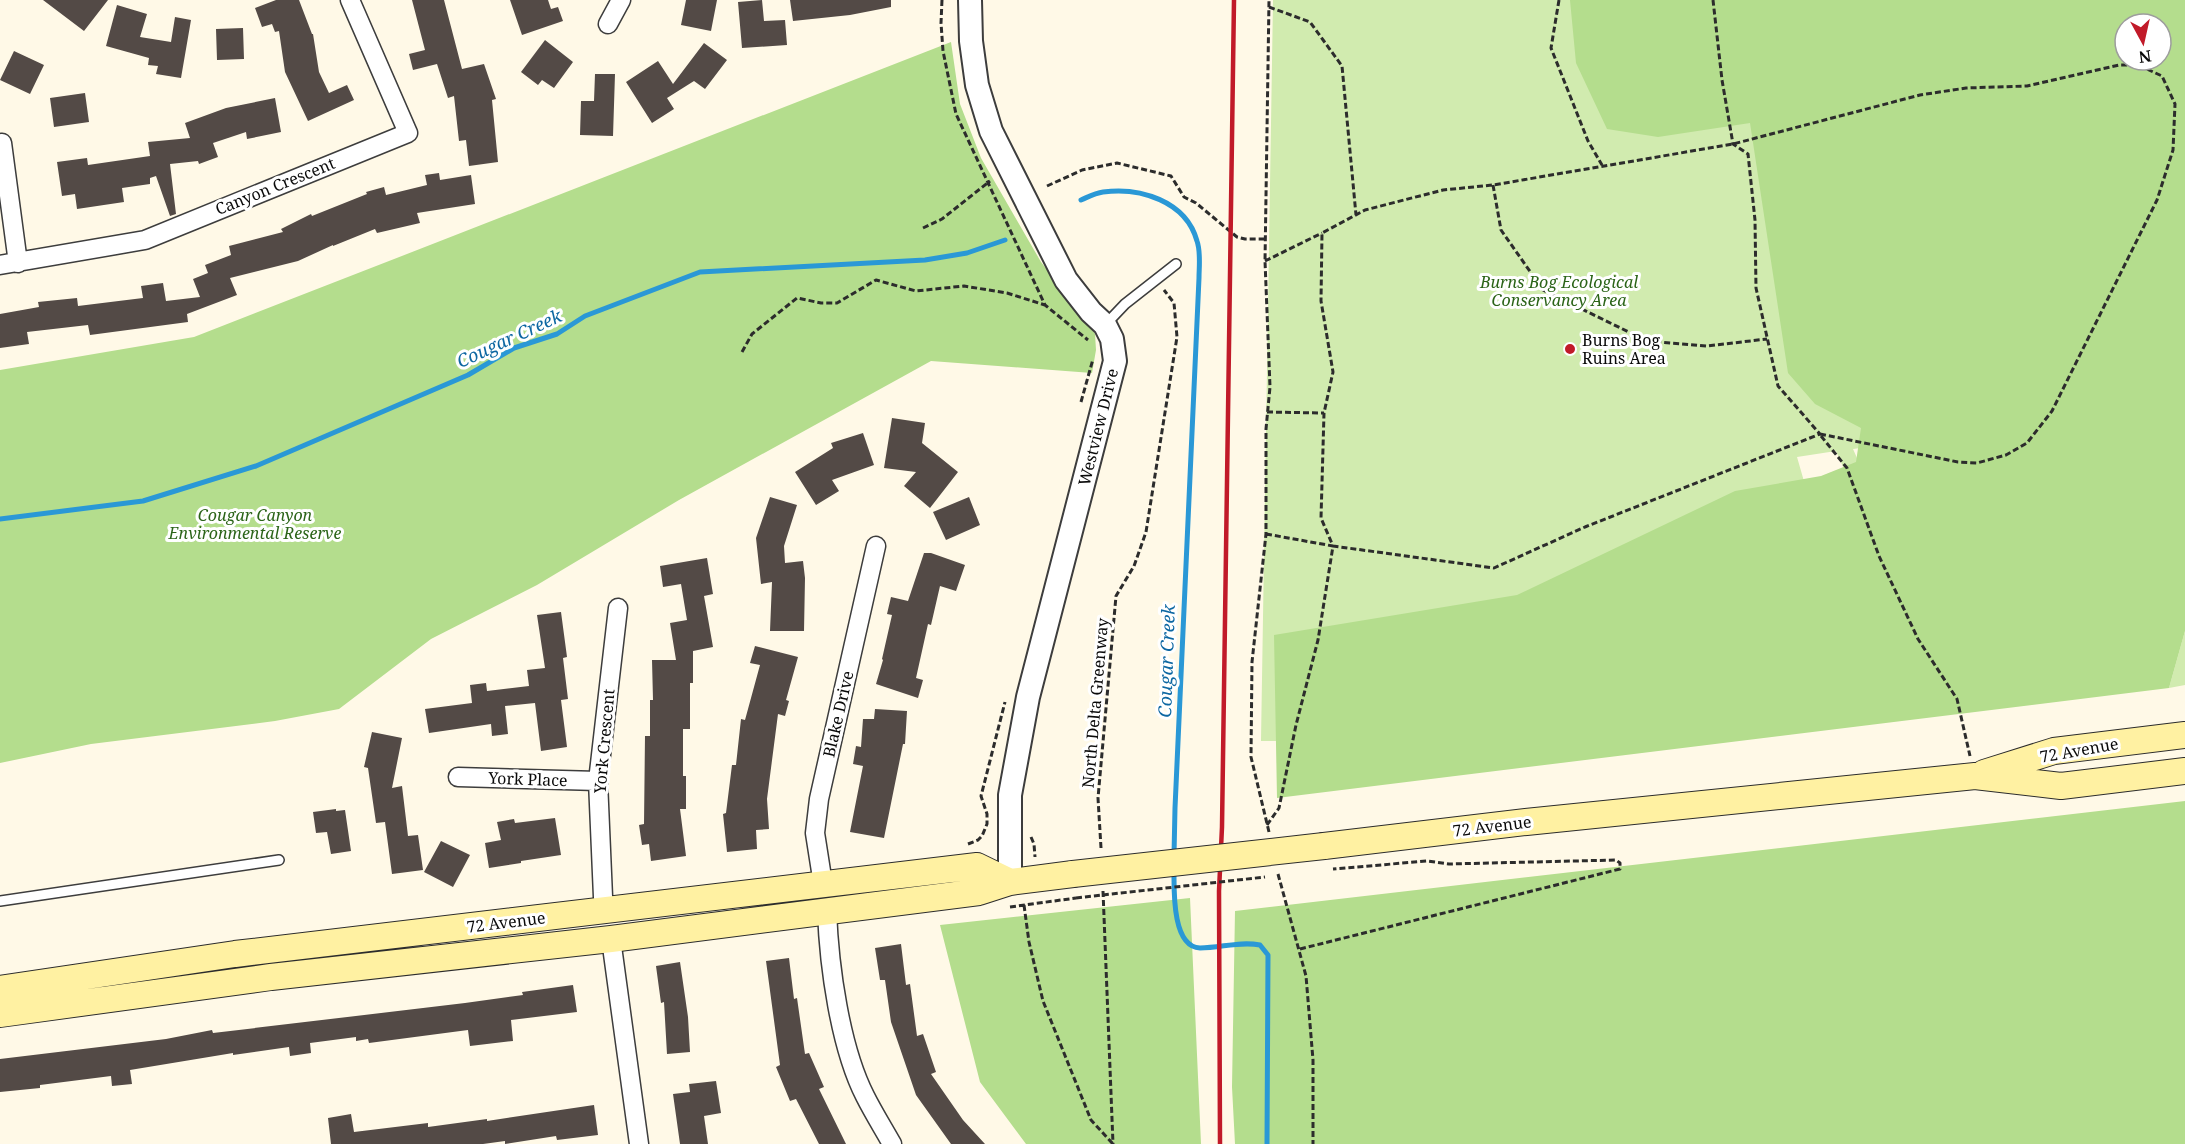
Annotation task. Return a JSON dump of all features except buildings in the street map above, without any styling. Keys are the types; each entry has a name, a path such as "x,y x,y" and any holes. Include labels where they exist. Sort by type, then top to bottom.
{"main road":[{"name":"72 Avenue","path":"0,1014 271,977 611,939 979,892 1010,882 1075,886 1326,857 1561,818 1975,776 2054,751 2185,735"},
{"name":"72 Avenue","path":"1975,776 2061,786 2185,771"},
{"name":"72 Avenue","path":"0,988 235,954 976,866 1010,882"}],"street":[{"name":"Canyon Crescent","path":"0,266 145,240 408,133 350,0"},
{"path":"608,24 621,0"},
{"name":"Westview Drive","path":"970,0 971,41 977,85 990,131 1066,280 1099,335 1112,339 1115,361 1028,697 1010,795 1010,882"},
{"path":"2,143 18,263"},
{"name":"Blake Drive","path":"823,884 815,833 819,799 876,546"},
{"name":"York Crescent","path":"607,910 603,897 598,781 618,608"},
{"name":"York Place","path":"458,777 598,781"},
{"path":"827,911 833,972 847,1045 864,1095 892,1144"},
{"path":"611,939 639,1144"}],"lane":[{"path":"1099,335 1125,304 1176,264"},
{"path":"0,901 279,860"}],"path":[{"path":"942,0 941,22 944,51 956,114 1045,305"},
{"path":"1269,0 1265,261 1270,387 1267,412 1266,534 1252,662 1251,757 1270,837"},
{"path":"1559,0 1551,48 1588,141 1602,165"},
{"path":"1713,0 1722,81 1733,144 1748,154 1755,220 1756,288 1778,386 1847,468 1879,555 1918,639 1957,699 1975,776"},
{"path":"1269,7 1310,22 1342,66 1356,215"},
{"path":"1265,261 1365,210 1443,190 1493,185 1733,144 1920,95 1966,88 2027,86 2119,65 2138,65 2162,76 2175,104 2173,150 2157,200 2052,411 2027,443 2006,455 1977,463 1958,462 1820,434 1585,527 1494,568 1333,546 1266,534"},
{"path":"1047,186 1082,171 1117,163 1171,176 1184,197 1196,203 1237,237 1265,239"},
{"path":"923,228 942,219 988,182 1012,175"},
{"path":"1493,185 1502,230 1543,290 1647,340 1707,345 1767,339"},
{"path":"1267,825 1279,807 1296,725 1318,640 1333,546 1321,518 1324,413 1333,372 1321,301 1322,233"},
{"path":"742,352 752,334 797,298 821,303 837,303 876,280 916,291 964,286 1007,292 1045,305 1099,335"},
{"name":"North Delta Greenway","path":"1101,856 1098,798 1116,596 1134,566 1146,532 1177,337 1174,303 1155,282"},
{"path":"1081,402 1094,355"},
{"path":"1267,412 1324,413"},
{"path":"974,842 982,836 987,824 987,814 981,796 1007,691"},
{"path":"1299,949 1616,872 1620,869 1620,863 1616,860 1449,864 1326,857"},
{"path":"1278,871 1306,976 1313,1060 1313,1144"},
{"path":"1039,903 1075,886 1282,875"},
{"path":"1102,880 1113,1144"},
{"path":"1024,905 1029,942 1043,1001 1054,1031 1090,1120 1113,1144"}],"green space":[{"name":"Burns Bog Ecological Conservancy Area","path":"1273,0 1988,0 2052,422 1853,449 1963,696 1946,698 1836,451 1797,457 1869,707 1592,741 1261,741"},
{"path":"1570,0 2185,0 2185,631 2169,688 1277,798 1274,635 1517,595 1735,491 1821,476 1856,462 1861,428 1815,404 1788,373 1750,123 1658,137 1607,129 1576,63"},
{"name":"Cougar Canyon Environmental Reserve","path":"951,42 960,104 981,158 1041,262 1095,334 1096,350 1092,373 931,361 679,500 537,585 431,639 339,709 275,721 91,744 0,763 0,370 194,337"},
{"path":"2185,631 2185,685 2169,688"},
{"path":"2185,801 2185,1144 1235,1144 1232,1087 1235,911"},
{"path":"1190,898 1201,1144 1026,1144 980,1082 940,925"}],"waterway":[{"name":"Cougar Creek","path":"1081,200 1092,195 1117,191 1132,192 1160,200 1183,216 1191,227 1199,250 1174,855"},
{"name":"Cougar Creek","path":"0,519 143,501 256,466 468,375 514,348 557,334 585,316 700,272 925,260 967,253 1005,240"},
{"name":"Cougar Creek","path":"1174,870 1176,916 1184,938 1191,945 1200,948 1237,944 1260,945 1268,955 1267,1144"}],"railway":[{"path":"1220,1144 1219,891 1222,827 1234,0"}],"place":[{"name":"Burns Bog Ruins Area","path":"1570,349"}]}
